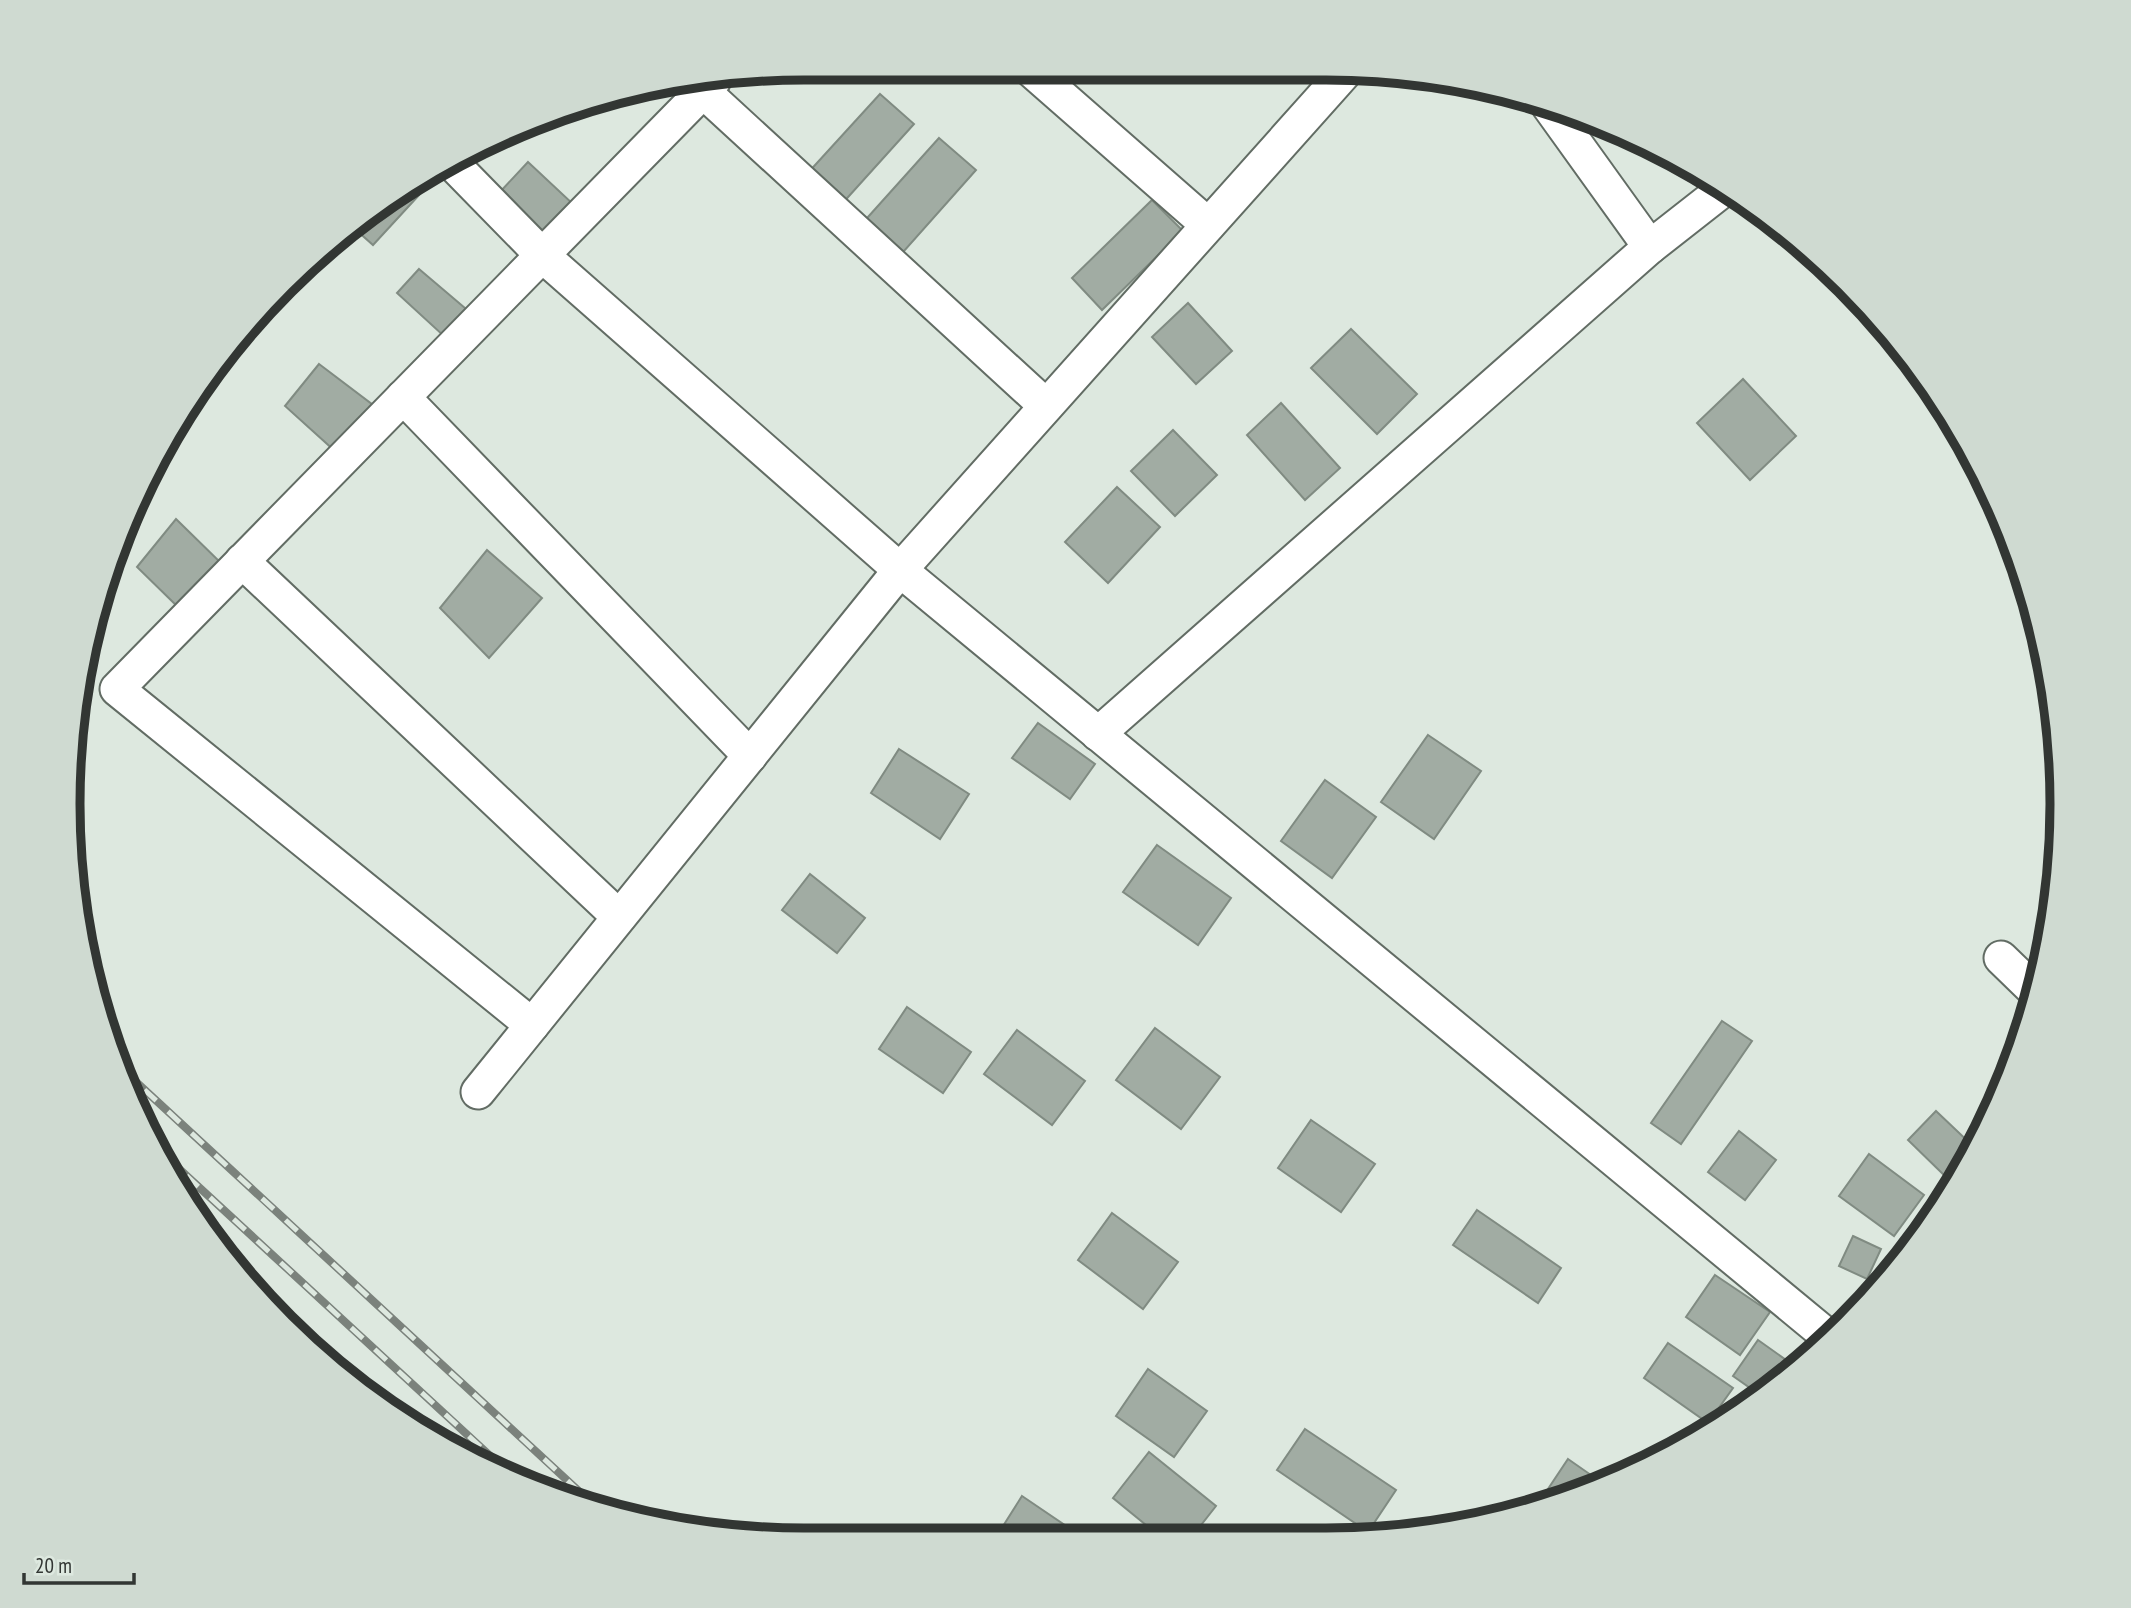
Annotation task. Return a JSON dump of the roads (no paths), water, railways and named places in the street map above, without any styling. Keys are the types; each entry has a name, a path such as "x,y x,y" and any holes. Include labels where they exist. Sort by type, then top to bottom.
{"street":[{"path":"1043,80 1208,225"},
{"path":"478,1092 900,570 1338,80"},
{"path":"532,1025 117,689 708,87"},
{"path":"710,87 1046,406"},
{"path":"1558,118 1650,247"},
{"path":"458,169 542,256 900,570 1822,1331"},
{"path":"1098,734 1650,247 1717,194"},
{"path":"403,397 750,756"},
{"path":"242,561 619,917"},
{"path":"2001,958 2028,984"}],"railway":[{"path":"137,1082 579,1492"},
{"path":"178,1168 490,1456"}]}
